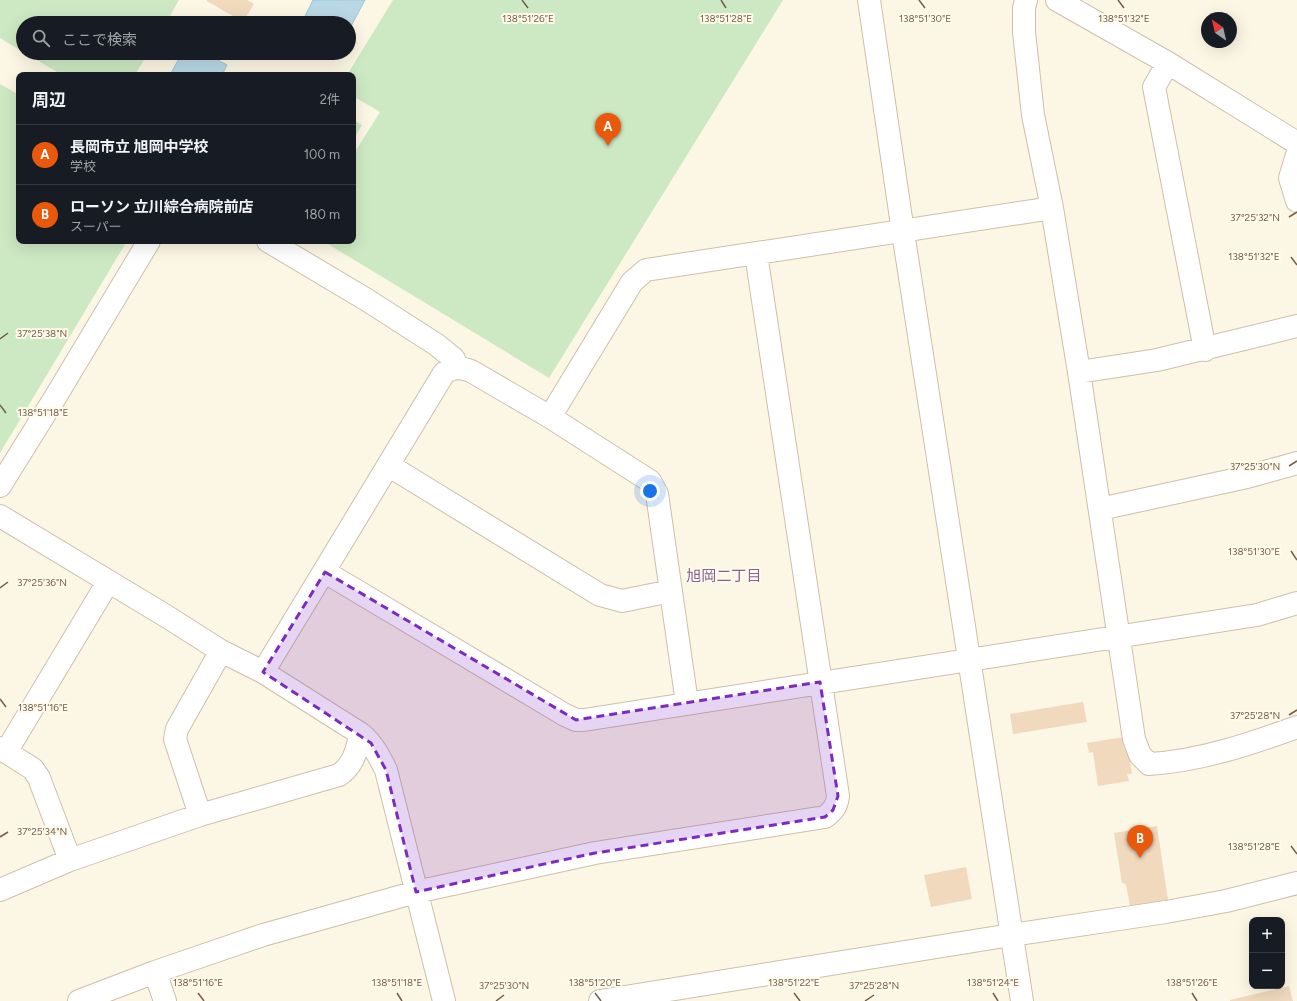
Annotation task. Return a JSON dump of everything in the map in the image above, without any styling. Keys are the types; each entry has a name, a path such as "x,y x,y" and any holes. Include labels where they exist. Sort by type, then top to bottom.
{"street":[{"path":"869,0 903,232 1022,1001"},
{"path":"1026,0 1024,8 1024,32 1033,115 1052,208 1079,372 1134,739 1140,755 1149,764 1168,762 1245,746 1297,727"},
{"path":"1057,0 1168,63 1297,143"},
{"path":"1168,63 1154,87 1205,350"},
{"path":"1297,155 1290,178 1297,202"},
{"path":"550,417 632,282 646,270 903,232 1052,208"},
{"path":"0,486 148,244"},
{"path":"273,244 437,345 454,359 456,368"},
{"path":"79,1001 155,972 263,935 416,892 595,853 824,817 833,810 838,802 838,796 756,254"},
{"path":"1079,372 1157,360 1205,350 1297,326"},
{"path":"263,672 444,373 461,367 471,371 550,417 650,481 655,487 687,703"},
{"path":"1100,509 1247,477 1297,462"},
{"path":"388,465 600,595 622,601 671,592"},
{"path":"0,516 221,651 263,672 361,734 371,743 386,770 444,1001"},
{"path":"324,572 576,720 584,720 1119,635 1258,615 1297,603"},
{"path":"70,860 39,778 33,769 3,750 108,582"},
{"path":"200,815 175,739 177,729 221,651"},
{"path":"0,890 70,860 200,815 339,775 348,769 354,760 361,734"},
{"path":"600,1001 1011,935 1166,912 1296,888"},
{"path":"155,972 165,1001"}],"highlighted area":[{"path":"325,572 576,720 820,682 838,796 833,810 825,817 595,853 416,892 386,770 371,743 263,672"}],"green space":[{"path":"0,0 179,0 170,16 16,16 16,48 0,38"},
{"path":"393,0 783,0 549,378 328,244 356,244 356,150 380,112 356,98 356,72 349,72"},
{"path":"37,60 144,60 137,72 57,72"},
{"path":"0,84 16,93 16,244 125,244 0,453"},
{"path":"356,122 362,125 356,135"}],"water":[{"path":"313,0 365,0 356,17 305,16"},
{"path":"178,60 218,60 227,65 224,72 172,72"}],"building":[{"path":"247,0 254,4 247,16 233,16 207,1"},
{"path":"1083,702 1087,722 1013,734 1010,714"},
{"path":"1123,737 1124,749 1128,748 1132,774 1127,774 1129,781 1098,786 1093,752 1089,753 1087,743"},
{"path":"1157,826 1168,900 1130,906 1126,884 1122,883 1114,833"},
{"path":"966,867 972,899 931,907 924,875"},
{"path":"1289,986 1293,1001 1230,1001 1276,989 1285,989 1285,987"}],"place":[{"name":"長岡市立 旭岡中学校","path":"608,146"},
{"name":"ローソン 立川綜合病院前店","path":"1140,858"}],"district":[{"name":"旭岡二丁目","path":"724,576"}]}
